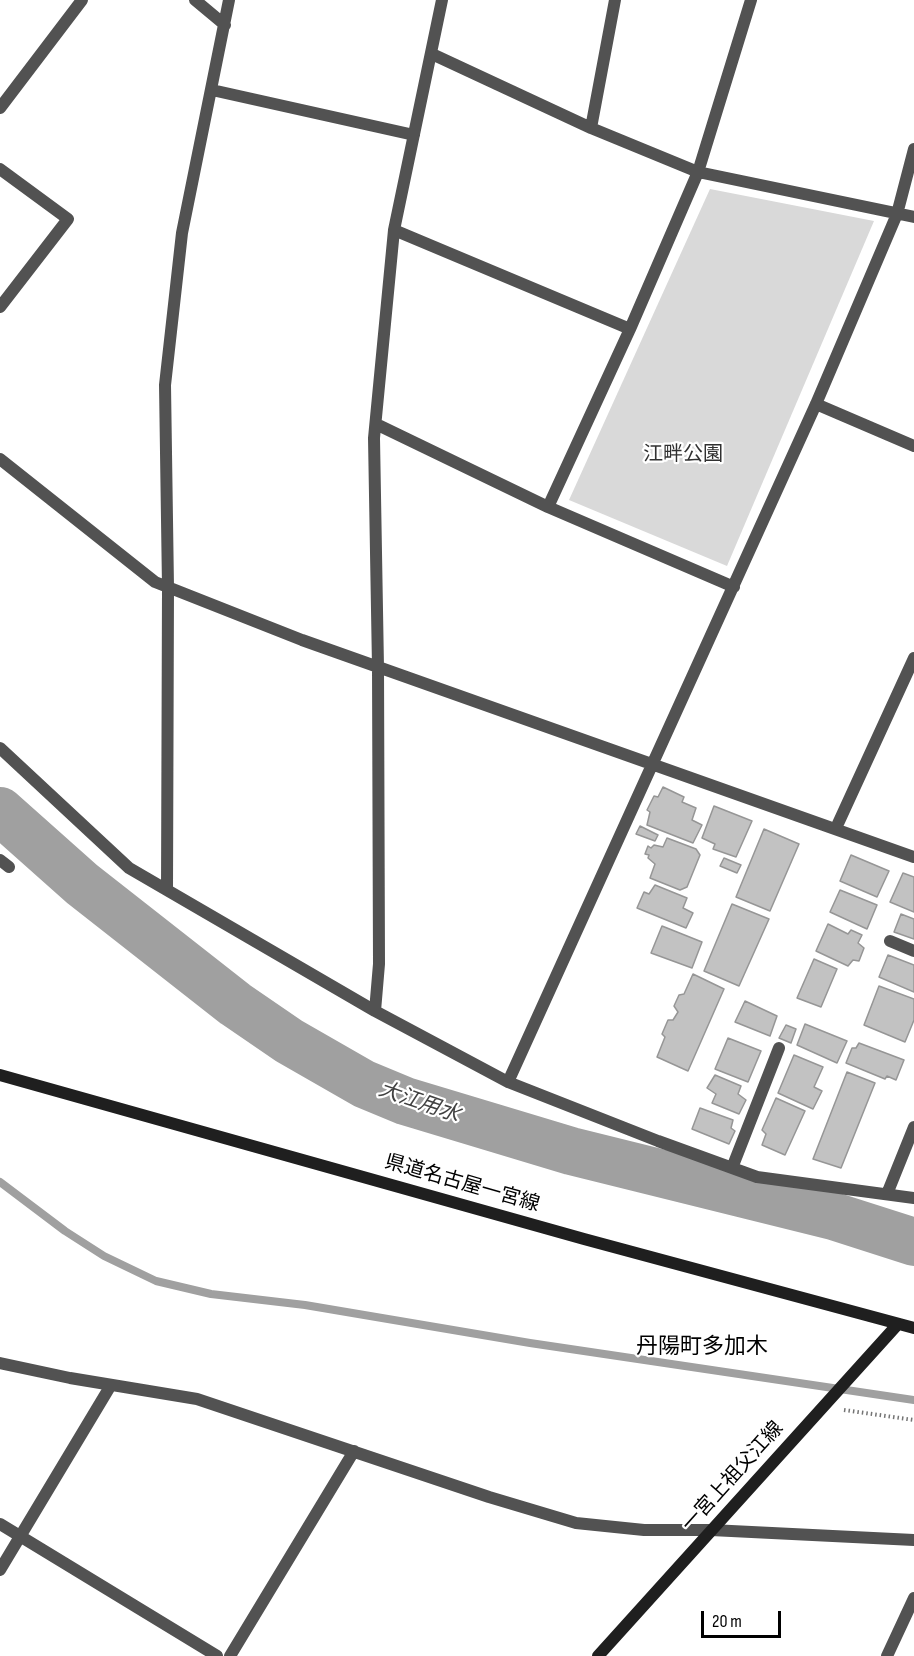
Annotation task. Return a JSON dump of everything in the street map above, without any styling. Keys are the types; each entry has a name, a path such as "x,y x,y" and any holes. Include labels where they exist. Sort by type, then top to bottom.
{"main road":[{"name":"県道名古屋一宮線","path":"0,1075 573,1236 914,1328"},
{"name":"一宮上祖父江線","path":"598,1656 898,1324"}],"street":[{"path":"0,108 82,0"},
{"path":"195,0 225,25"},
{"path":"167,890 168,587 165,385 182,233 229,0"},
{"path":"375,1011 379,963 378,667 374,438 394,230 442,0"},
{"path":"591,128 615,0"},
{"path":"548,507 630,328 698,171 751,0"},
{"path":"432,54 591,128 698,171 914,217"},
{"path":"212,90 414,135"},
{"path":"508,1082 816,404 897,214 914,149"},
{"path":"0,168 68,219 0,307"},
{"path":"394,230 630,328"},
{"path":"816,404 914,446"},
{"path":"376,424 548,507 734,587"},
{"path":"0,459 155,582 302,640 914,856"},
{"path":"836,828 914,658"},
{"path":"0,748 129,868 375,1011 508,1082 757,1177 914,1198"},
{"path":"890,941 914,951"},
{"path":"732,1168 779,1048"},
{"path":"887,1194 914,1127"},
{"path":"0,1362 70,1378 196,1399 489,1497 576,1523 644,1530 711,1530 914,1540"},
{"path":"0,1570 111,1385"},
{"path":"230,1656 354,1451"},
{"path":"0,1524 217,1656"},
{"path":"887,1656 914,1598"}],"path":[{"path":"825,1405 914,1420"}],"green space":[{"name":"江畔公園","path":"710,189 874,221 727,566 569,500"}],"building":[{"path":"663,787 684,797 682,802 696,808 692,820 702,825 693,843 647,825 650,812 647,810 654,796 658,797"},
{"path":"714,806 752,821 736,857 713,849 715,844 702,838"},
{"path":"640,826 658,835 655,841 636,834"},
{"path":"764,829 799,844 770,911 736,897"},
{"path":"667,838 696,849 700,855 687,887 680,890 650,878 655,864 648,858 649,855 645,854 648,846 663,847"},
{"path":"851,855 889,871 877,897 840,881"},
{"path":"724,858 741,865 737,873 720,866"},
{"path":"903,873 914,877 914,912 890,902"},
{"path":"655,885 687,898 683,908 693,913 686,928 637,908 644,892 649,894"},
{"path":"840,890 877,905 867,929 830,912"},
{"path":"732,904 769,919 739,986 704,971"},
{"path":"901,914 914,919 914,939 894,932"},
{"path":"828,924 848,934 851,930 862,935 858,943 864,948 859,961 853,960 848,966 816,951"},
{"path":"662,926 702,942 692,968 651,953"},
{"path":"888,955 914,965 914,992 879,977"},
{"path":"814,959 837,969 821,1007 797,998"},
{"path":"693,974 724,989 688,1071 657,1057 665,1037 662,1034 668,1020 673,1020 678,1012 674,1006 679,995 684,994"},
{"path":"879,986 914,999 914,1020 905,1042 864,1025"},
{"path":"745,1001 777,1016 770,1036 735,1022"},
{"path":"805,1024 847,1041 837,1063 797,1045"},
{"path":"786,1025 796,1029 791,1043 779,1038"},
{"path":"728,1038 761,1051 748,1082 715,1069"},
{"path":"859,1043 904,1060 896,1080 887,1076 885,1079 846,1063 852,1048 856,1048"},
{"path":"794,1055 823,1067 814,1087 822,1091 813,1109 778,1093"},
{"path":"847,1072 875,1083 841,1168 813,1159"},
{"path":"715,1075 741,1086 738,1094 746,1100 739,1114 712,1103 716,1094 707,1088"},
{"path":"776,1098 805,1111 785,1155 762,1145 766,1134 762,1130"},
{"path":"700,1108 733,1120 731,1128 735,1131 729,1144 692,1129"}],"waterway":[{"name":"大江用水","path":"0,811 82,884 235,1004 289,1041 364,1084 405,1101 571,1151 833,1216 914,1242"},
{"path":"0,1182 65,1231 104,1256 156,1281 211,1294 305,1305 530,1343 914,1400"}],"district":[{"name":"丹陽町多加木","path":"702,1347"}]}
